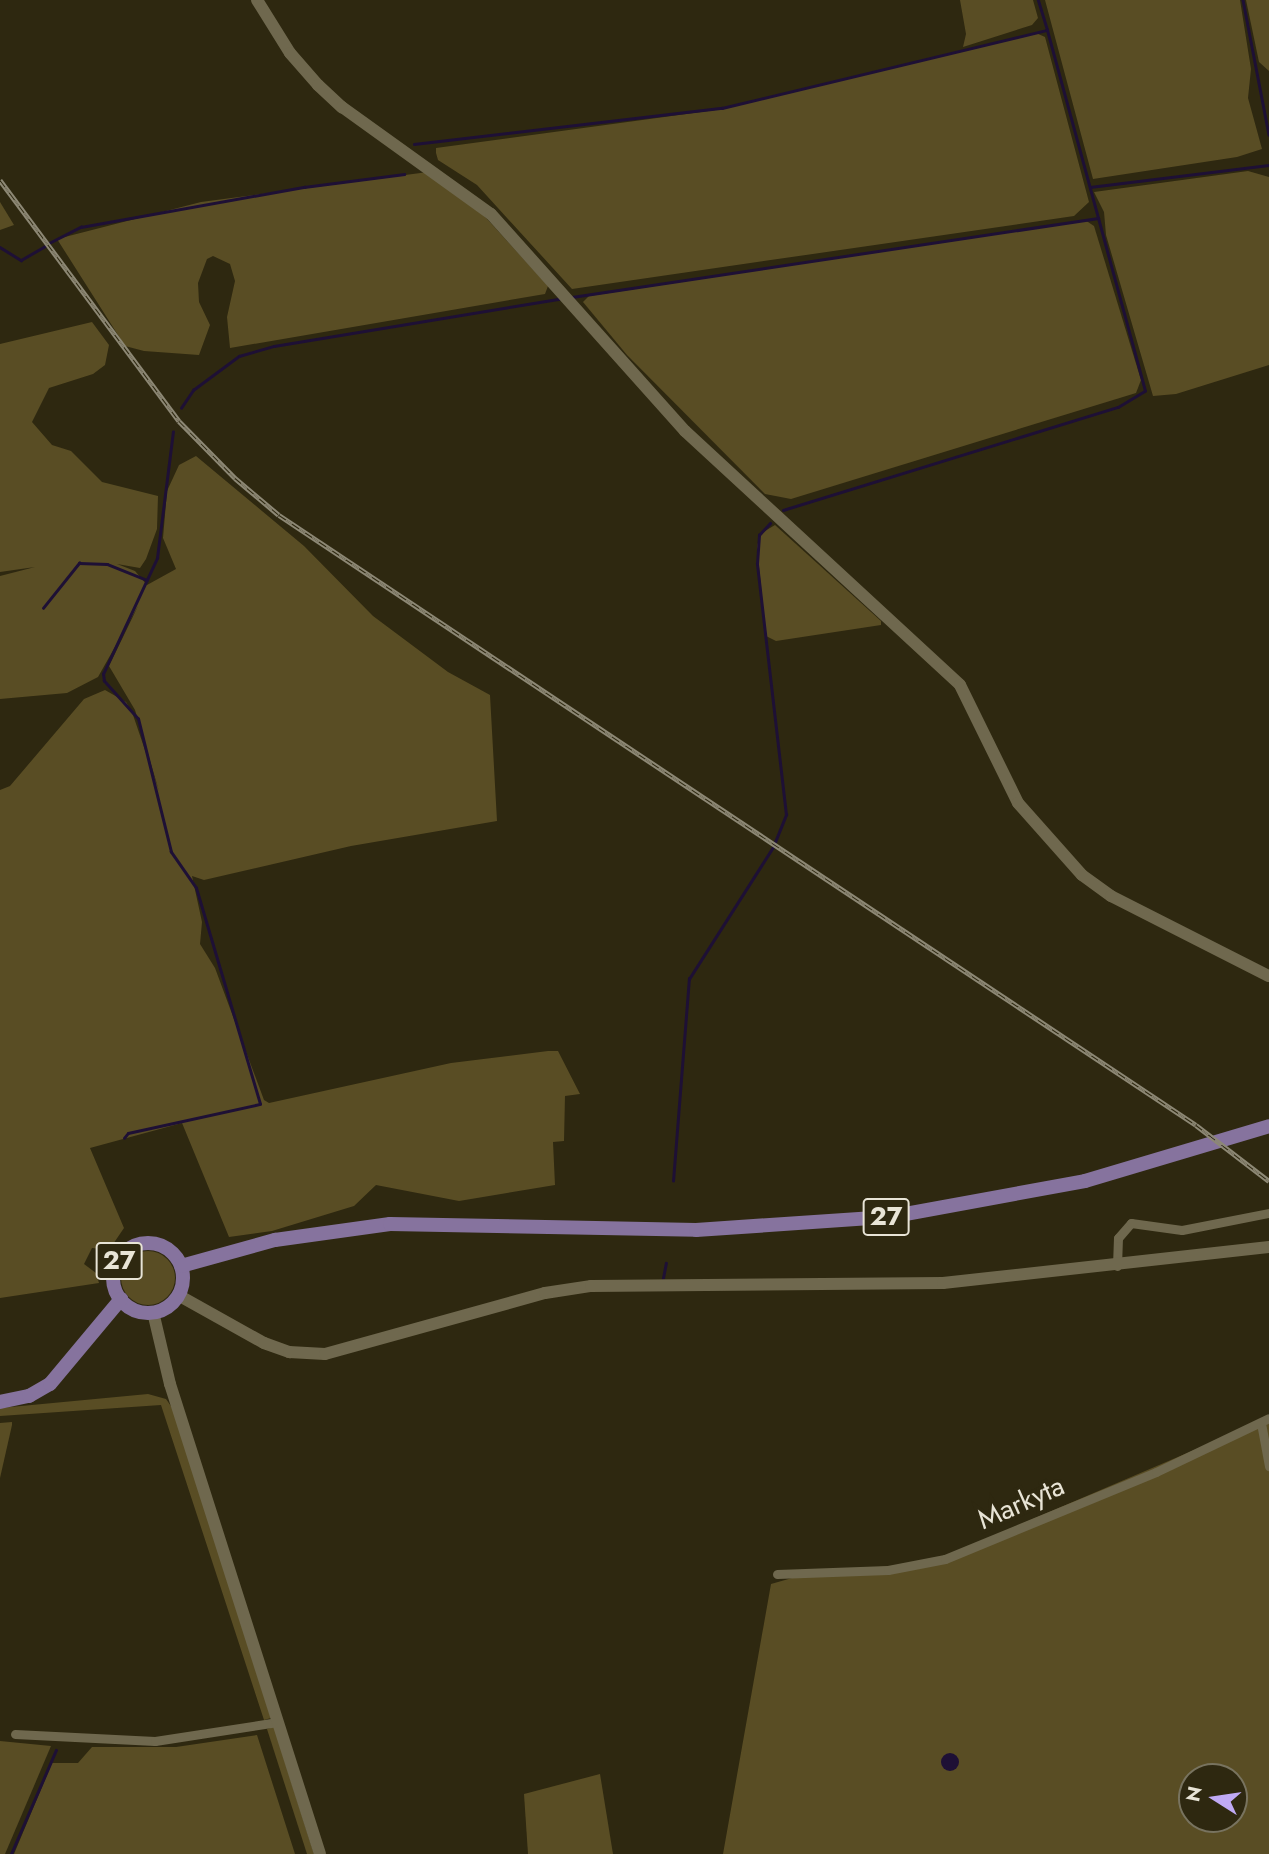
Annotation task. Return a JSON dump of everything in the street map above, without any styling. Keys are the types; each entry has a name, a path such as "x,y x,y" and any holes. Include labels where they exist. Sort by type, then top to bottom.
{"main road":[{"path":"257,0 290,53 317,85 342,107 491,215 685,431 960,685 1011,792 1083,875 1111,896 1269,976"},
{"name":"27","path":"181,1266 275,1240 390,1224 696,1230 875,1218 1029,1194 1170,1157 1269,1126"},
{"name":"27","path":"163,1246 181,1266 178,1295 168,1307 153,1312 135,1310 121,1299 114,1283 115,1269 133,1247 163,1246"},
{"path":"178,1295 264,1343 314,1354 352,1349 545,1293 591,1286 890,1286 1117,1266 1269,1247"},
{"name":"27","path":"0,1402 37,1393 57,1378 121,1299"},
{"path":"153,1312 167,1374 320,1854"}],"street":[{"path":"1117,1266 1118,1238 1131,1223 1182,1230 1269,1213"},
{"path":"1265,1420 1269,1466"},
{"name":"Markyta","path":"777,1574 888,1570 945,1559 1156,1472 1265,1420"},
{"path":"15,1734 155,1741 278,1722"}],"shaded area":[{"path":"960,0 1033,0 1038,18 1032,25 963,47 966,34"},
{"path":"1045,0 1240,0 1251,69 1248,98 1262,149 1237,157 1093,179"},
{"path":"1246,0 1269,0 1269,71 1259,62"},
{"path":"1036,33 1045,37 1089,202 1074,216 572,289 477,185 438,160 436,153 436,148 723,109"},
{"path":"1248,171 1269,177 1269,365 1176,394 1153,396 1106,235 1104,212 1094,192"},
{"path":"428,172 479,210 548,286 545,294 230,348 227,317 235,281 230,264 213,256 207,259 198,283 199,302 210,325 199,355 144,351 125,346 57,239 201,202"},
{"path":"0,202 14,225 0,230"},
{"path":"1085,220 1094,226 1141,380 1136,393 791,499 765,494 627,355 583,302 589,296"},
{"path":"92,322 109,345 105,365 93,374 49,388 32,422 52,445 71,451 102,482 158,496 157,529 146,559 140,568 117,564 135,571 147,585 176,569 163,538 167,491 179,465 196,456 304,546 373,616 448,672 490,695 497,821 351,846 204,880 192,876 202,922 200,944 215,968 264,1100 269,1103 451,1063 548,1051 558,1051 580,1094 565,1096 564,1141 553,1142 555,1185 459,1201 376,1185 354,1206 272,1231 229,1237 182,1123 90,1148 124,1228 109,1250 92,1248 84,1264 96,1273 99,1283 0,1298 0,790 10,786 84,699 105,690 126,702 132,712 159,791 135,710 109,666 138,606 98,677 67,693 0,699 0,576 35,567 0,572 0,344"},
{"path":"775,525 881,621 881,625 776,641 766,636 757,547 760,534"},
{"path":"153,1251 163,1255 171,1263 175,1278 171,1293 163,1301 143,1305 133,1301 125,1293 121,1273 125,1263 133,1255"},
{"path":"148,1394 166,1399 173,1409 271,1718 264,1720 161,1405 0,1416 0,1408"},
{"path":"1269,1418 1269,1854 723,1854 771,1584 813,1572 930,1563"},
{"path":"12,1422 12,1425 0,1478 0,1423"},
{"path":"274,1727 314,1854 307,1854 267,1729"},
{"path":"257,1735 295,1854 14,1854 52,1763 78,1763 92,1747 176,1747"},
{"path":"0,1741 51,1746 5,1854 0,1854"},
{"path":"946,1753 954,1753 959,1762 957,1769 946,1771 941,1766 941,1758"},
{"path":"600,1774 613,1854 528,1854 524,1794"}],"waterway":[{"path":"414,144 722,108 1047,30 1038,0"},
{"path":"1243,0 1269,135"},
{"path":"783,510 1118,407 1145,391 1047,30"},
{"path":"1090,187 1269,165"},
{"path":"49,243 81,227 304,187 404,174"},
{"path":"572,297 1098,218"},
{"path":"0,247 21,260 45,246"},
{"path":"181,408 193,390 239,356 274,346 559,299"},
{"path":"124,1138 128,1133 260,1104 196,888 171,852 138,719 104,681 103,674 157,558 173,432"},
{"path":"673,1181 689,979 773,847 786,815 757,564 759,535 770,523"},
{"path":"43,608 79,563 107,564 147,580"},
{"path":"663,1278 666,1263"},
{"path":"11,1854 56,1750"}],"railway":[{"path":"0,180 179,421 235,478 279,515 1196,1125 1269,1181"}]}
